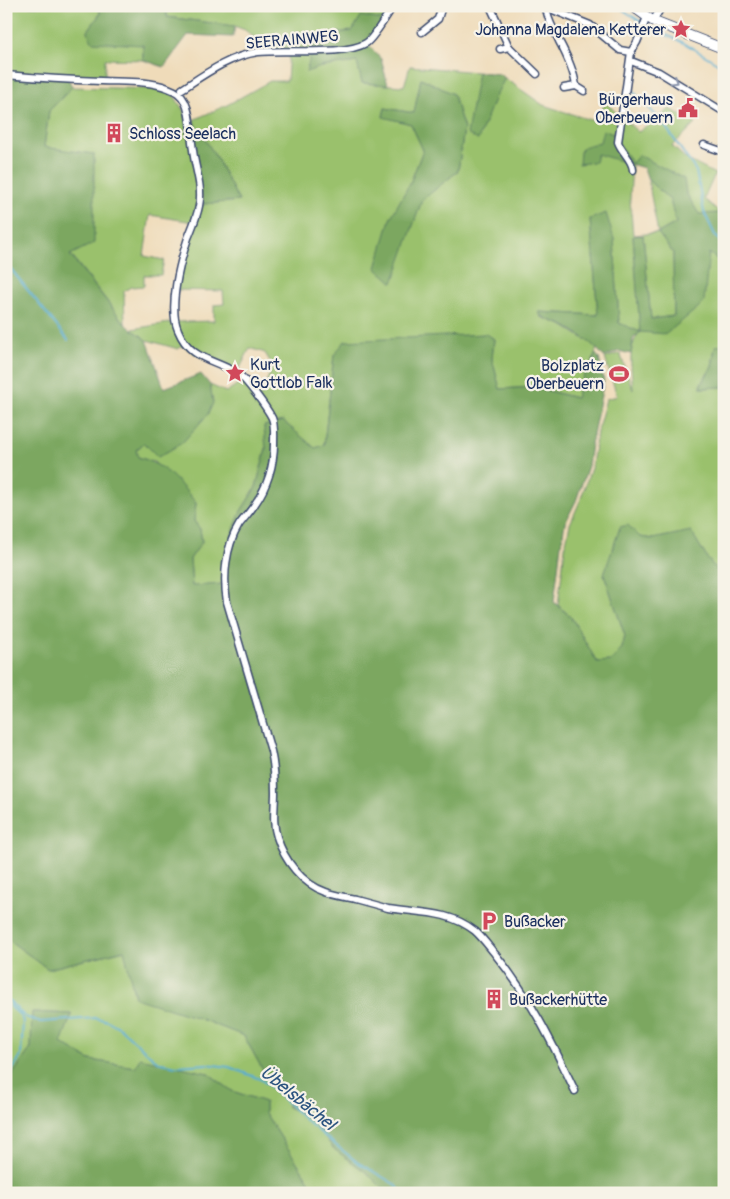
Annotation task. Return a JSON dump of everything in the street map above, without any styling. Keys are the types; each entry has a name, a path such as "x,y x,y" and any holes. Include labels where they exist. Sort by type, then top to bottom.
{"main road":[{"path":"632,6 647,22 724,49"}],"street":[{"name":"SEERAINWEG","path":"182,89 217,67 257,52 345,49 366,43 393,6"},
{"path":"422,32 438,19 442,6"},
{"path":"490,6 509,47 537,74"},
{"path":"633,170 632,163 620,148 618,142 631,52 647,22 662,6"},
{"path":"544,7 590,25 620,50 631,52"},
{"path":"544,7 546,16 564,50 576,86"},
{"path":"500,50 509,47"},
{"path":"631,61 659,72 724,112"},
{"path":"6,74 54,79 138,82 167,87 179,92 185,102 189,112 193,151 201,194 199,207 184,250 174,303 177,328 182,339 195,354 242,377 272,419 274,442 271,469 260,496 234,535 227,557 225,584 227,602 271,751 275,794 273,819 276,835 282,850 300,875 325,892 388,908 433,912 450,918 475,931 503,964 534,1012 555,1048 575,1091"},
{"path":"564,88 576,86 584,91"},
{"path":"704,145 719,152 724,152"}],"green space":[{"path":"6,6 99,6 100,14 87,32 143,45 143,60 105,59 105,81 6,72"},
{"path":"99,6 167,6 167,17 235,26 233,37 188,35 164,67 143,60 143,45 93,42 87,32 100,14"},
{"path":"167,6 388,6 383,20 352,31 313,36 321,67 357,62 362,83 404,86 410,66 499,74 543,105 597,122 605,102 638,132 670,109 696,123 672,146 686,159 715,174 704,199 721,213 699,215 686,193 683,179 632,163 630,199 633,235 658,233 673,253 674,316 651,319 643,235 633,236 640,326 666,334 706,272 709,253 724,264 724,283 720,286 724,290 724,345 715,346 712,367 701,383 702,388 724,387 724,610 721,575 707,558 691,532 653,539 640,537 604,574 625,636 622,648 611,661 597,662 571,617 558,605 565,547 570,524 592,465 597,432 606,399 617,396 605,358 620,353 633,390 631,352 640,332 619,323 614,239 590,219 598,315 539,312 541,317 562,325 597,347 593,362 587,366 576,398 534,387 500,389 492,359 494,339 487,334 444,337 334,355 324,445 315,449 283,421 264,426 266,448 256,487 241,511 223,584 192,587 190,559 202,542 200,529 194,521 196,503 154,462 138,457 136,450 144,443 213,403 210,385 226,392 244,380 260,397 273,366 265,353 250,348 240,368 225,368 210,362 183,346 178,349 147,340 132,329 175,322 214,321 214,305 224,304 223,291 176,290 193,222 150,215 144,256 164,260 161,275 144,275 144,286 131,287 124,291 125,324 70,254 44,147 49,111 72,87 160,89 173,94 185,113 199,193 195,220 203,204 239,201 216,157 193,120 227,105 270,81 287,81 289,51 264,52 267,48 245,30 234,26 167,17","holes":["421,78 453,94 464,129 458,171 422,200 392,283 411,181 423,150 411,124 383,116 385,108 414,113"]},
{"path":"361,16 383,20 367,43 381,59 388,85 362,83 357,62 321,67 306,72 312,50 312,36 352,31"},
{"path":"6,72 68,78 72,87 49,111 44,147 94,154 94,243 70,255 125,324 147,340 164,388 201,374 210,385 213,403 208,414 182,443 158,457 144,443 136,450 138,457 157,465 171,475 196,503 194,521 200,529 202,542 190,559 192,586 223,584 227,547 241,511 256,487 266,449 264,426 283,421 315,448 324,445 334,355 345,341 486,334 494,339 492,359 500,389 534,387 576,398 587,366 593,362 595,353 599,358 604,381 588,466 576,501 565,523 554,602 571,617 597,662 611,661 622,648 625,636 604,574 620,527 628,525 640,537 653,539 691,531 707,558 721,575 724,610 724,1193 387,1193 367,1173 334,1149 310,1117 287,1107 288,1089 265,1074 244,1036 198,1018 135,998 124,950 48,969 6,938"},
{"path":"478,72 499,74 505,78 495,97 478,140 467,134"},
{"path":"421,78 453,94 464,129 458,171 422,200 393,283 376,268 390,219 411,181 423,150 411,124 383,117 385,108 414,113"},
{"path":"195,123 216,157 239,201 203,204 188,124"},
{"path":"603,130 618,136 618,143 632,163 639,155 684,179 686,193 699,214 721,213 724,264 709,253 704,301 666,334 640,332 633,236 643,235 651,319 674,316 673,253 658,233 676,223 670,200 648,180 644,168 597,154 595,162 579,164 580,152 583,147 600,142"},
{"path":"648,180 670,200 676,223 658,233"},
{"path":"606,213 614,239 619,323 640,332 633,339 631,354 619,351 604,357 580,335 563,325 546,319 538,312 598,315 590,219"},
{"path":"724,345 724,387 701,388 701,384 712,367 715,346"},
{"path":"6,938 48,969 125,950 198,1018 244,1036 265,1074 288,1089 287,1107 310,1117 334,1149 367,1173 387,1193 317,1193 265,1113 265,1102 232,1091 208,1073 135,1067 90,1060 60,1043 72,1014 32,1012 31,1048 6,1084"},
{"path":"32,1012 72,1014 61,1043 90,1060 135,1067 140,1058 208,1073 232,1091 265,1102 265,1113 317,1193 6,1193 6,1084 31,1048"}],"waterway":[{"path":"617,6 643,23"},
{"path":"647,26 684,43 724,67"},
{"path":"635,64 631,89 663,123 696,171 704,212 715,235 724,246"},
{"path":"6,263 68,340"},
{"name":"Übelsbächel","path":"6,998 25,1017 41,1022 96,1018 108,1021 120,1028 161,1063 176,1066 206,1064 229,1067 260,1079 333,1143 357,1162 396,1185 402,1193"},
{"path":"6,1080 21,1056 23,1021 20,1015 11,1007 11,1002"}],"place":[{"name":"Johanna Magdalena Ketterer","path":"681,29"},
{"name":"Bürgerhaus Oberbeuern","path":"688,108"},
{"name":"Schloss Seelach","path":"114,133"},
{"name":"Kurt Gottlob Falk","path":"235,373"},
{"name":"Bolzplatz Oberbeuern","path":"619,374"},
{"name":"Bußacker","path":"489,921"},
{"name":"Bußackerhütte","path":"494,999"}]}
